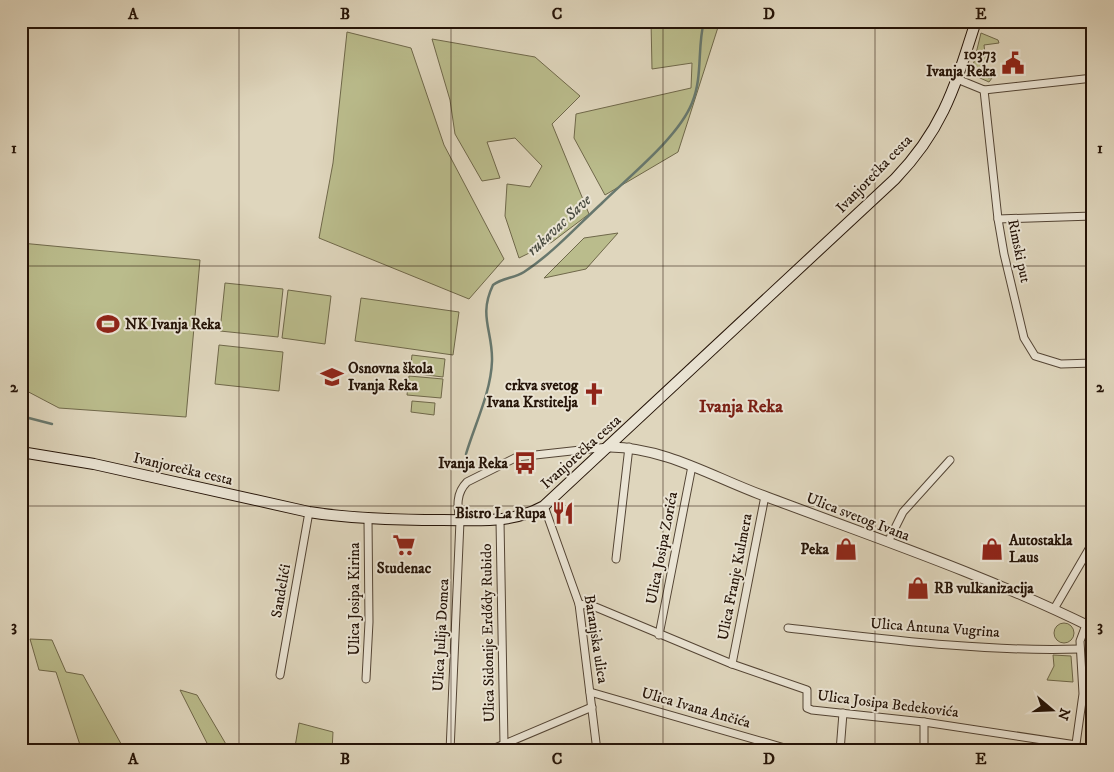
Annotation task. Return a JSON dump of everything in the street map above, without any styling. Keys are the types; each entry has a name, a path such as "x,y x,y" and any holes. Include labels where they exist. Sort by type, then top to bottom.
{"main road":[{"name":"Ivanjorečka cesta","path":"21,452 94,464 308,512 368,520 500,521 531,514 544,506 610,447 905,168 937,126 957,79 976,21"}],"street":[{"path":"957,79 984,90 1093,78"},
{"name":"Rimski put","path":"984,90 998,219 1024,338 1035,356 1062,364 1093,363"},
{"path":"998,219 1093,216"},
{"name":"Ulica svetog Ivana","path":"610,447 629,447 669,456 764,496 888,542 1054,609 1089,626"},
{"name":"Ulica Julija Domca","path":"450,751 460,521 458,508 461,488 467,482 518,457 610,447"},
{"path":"616,559 629,447"},
{"path":"888,542 903,512 950,460"},
{"name":"Ulica Josipa Zorića","path":"659,635 692,466"},
{"name":"Ulica Franje Kulmera","path":"732,664 764,496"},
{"name":"Baranjska ulica","path":"544,506 579,604 596,751"},
{"path":"21,510 23,540"},
{"name":"Sandelići","path":"280,675 308,512"},
{"name":"Ulica Josipa Kirina","path":"366,679 369,622 368,520"},
{"name":"Ulica Sidonije Erdődy Rubido","path":"500,521 504,744"},
{"path":"1054,609 1093,542"},
{"name":"Ulica Josipa Bedekovića","path":"579,604 592,606 732,664 807,690 807,708 812,710 924,722 1076,748"},
{"path":"1076,748 1084,694 1080,649 1089,626"},
{"name":"Ulica Antuna Vugrina","path":"788,628 920,643 1080,649"},
{"name":"Ulica Ivana Ančića","path":"590,692 795,751"},
{"path":"488,751 592,706"},
{"path":"840,751 843,713"},
{"path":"924,722 924,751"}],"green space":[{"path":"651,21 720,21 678,152 605,195 574,138 576,114 691,88 692,63 652,69"},
{"path":"347,32 411,48 444,145 504,259 469,299 319,238 333,163"},
{"path":"981,33 998,40 999,43 984,45 988,78 992,78 989,82 971,74"},
{"path":"432,39 535,57 580,96 552,124 589,214 552,242 519,258 505,216 507,184 530,187 542,166 515,138 487,142 500,178 482,181 455,134 450,100"},
{"path":"618,233 586,269 544,278 584,238"},
{"name":"NK Ivanja Reka","path":"21,243 200,260 186,417 59,408 21,388"},
{"path":"225,283 283,289 278,337 220,331"},
{"path":"288,290 331,296 325,344 282,338"},
{"path":"361,298 459,312 453,355 355,341"},
{"path":"219,345 283,352 279,391 215,384"},
{"path":"412,355 445,359 443,377 410,373"},
{"path":"409,376 443,379 441,398 407,395"},
{"path":"412,401 435,403 434,415 411,412"},
{"path":"1064,623 1071,626 1074,633 1071,640 1064,643 1057,640 1054,633 1057,626"},
{"path":"30,639 52,640 66,672 83,675 125,751 82,751 56,672 39,670"},
{"path":"1053,655 1071,656 1073,682 1047,680 1054,666"},
{"path":"180,690 197,695 230,751 211,751"},
{"path":"299,723 333,732 332,751 295,747"}],"waterway":[{"name":"rukavac Save","path":"466,454 486,396 491,373 492,350 486,315 493,285 520,274 545,257 676,130 692,103 698,83 704,21"},
{"name":"rukavac Save","path":"21,416 52,424"}],"place":[{"name":"10373 Ivanja Reka","path":"1013,63"},
{"name":"NK Ivanja Reka","path":"108,324"},
{"name":"Osnovna škola Ivanja Reka","path":"332,377"},
{"name":"crkva svetog Ivana Krstitelja","path":"594,394"},
{"name":"Ivanja Reka","path":"525,463"},
{"name":"Bistro La Rupa","path":"563,513"},
{"name":"Studenac","path":"404,545"},
{"name":"Peka","path":"846,549"},
{"name":"Autostakla Laus","path":"992,549"},
{"name":"RB vulkanizacija","path":"918,588"}],"district":[{"name":"Ivanja Reka","path":"741,407"}]}
